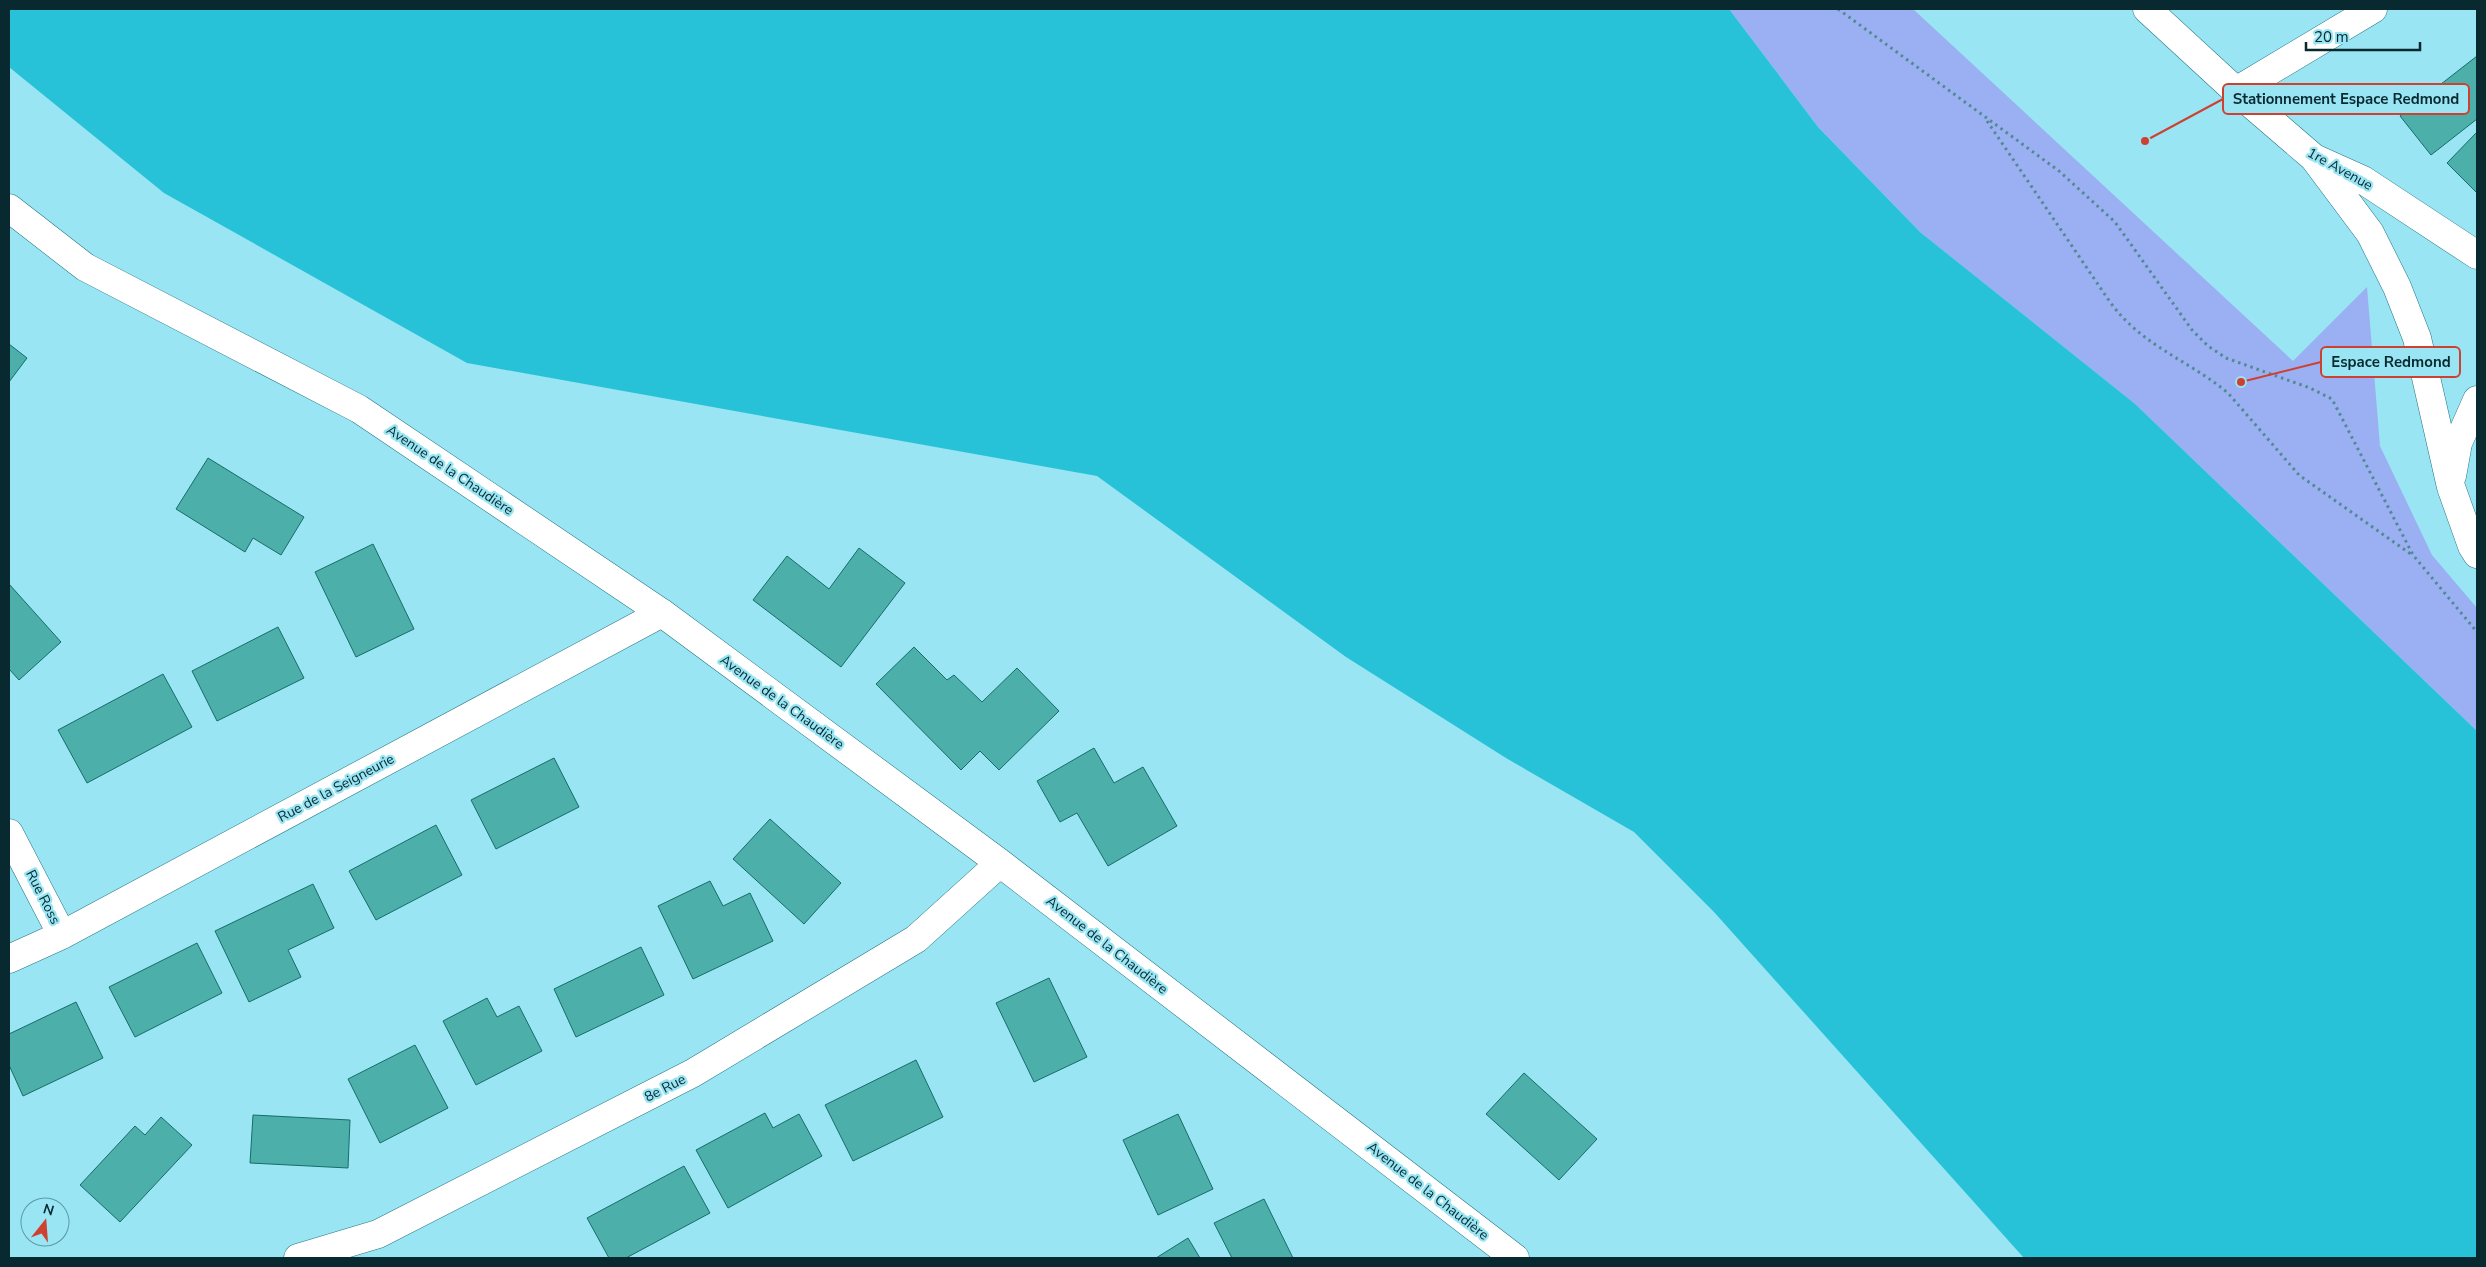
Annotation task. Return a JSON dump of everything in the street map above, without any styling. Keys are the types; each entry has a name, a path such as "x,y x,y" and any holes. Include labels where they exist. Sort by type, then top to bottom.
{"street":[{"name":"1re Avenue","path":"2148,9 2236,92 2314,158 2362,180 2477,255"},
{"path":"2236,92 2373,9"},
{"path":"2314,158 2370,233 2397,287 2417,338 2450,487 2477,554"},
{"name":"Avenue de la Chaudière","path":"9,208 85,267 359,409 662,613 1000,863 1515,1258"},
{"path":"2450,487 2458,443 2477,400"},
{"name":"Rue de la Seigneurie","path":"9,959 62,935 662,613"},
{"name":"Rue Ross","path":"9,833 62,935"},
{"name":"8e Rue","path":"298,1258 378,1234 693,1073 916,939 1000,863"}],"path":[{"path":"1838,9 1985,119 2059,171 2114,222 2192,330 2208,346 2226,358 2310,388 2332,400 2413,555 2477,632"},
{"path":"1985,119 2110,302 2132,329 2158,348 2217,384 2228,393 2299,476 2413,555"}],"shaded area":[{"path":"9,9 1729,9 1818,127 1920,232 2134,403 2477,731 2477,1258 2024,1258 1714,912 1634,832 1506,758 1346,657 1097,476 467,363 164,193 9,67"},
{"path":"1729,9 1913,9 2293,361 2367,287 2380,446 2432,555 2477,608 2477,731 2134,403 1920,232 1818,127"}],"building":[{"path":"2477,56 2477,119 2431,155 2400,116"},
{"path":"2477,132 2477,193 2447,163"},
{"path":"9,344 27,358 9,382"},
{"path":"208,458 304,517 281,555 253,538 245,552 176,509"},
{"path":"373,544 414,629 356,657 315,572"},
{"path":"859,548 905,583 841,667 753,600 787,556 829,589"},
{"path":"9,584 61,642 19,680 9,669"},
{"path":"278,627 304,678 217,721 192,671"},
{"path":"914,647 947,680 954,675 982,702 1017,668 1059,711 999,770 980,751 961,770 876,684"},
{"path":"163,674 192,727 87,783 58,730"},
{"path":"1094,748 1114,783 1143,767 1177,826 1108,866 1077,813 1060,822 1037,781"},
{"path":"554,758 579,807 496,849 471,800"},
{"path":"770,819 841,883 804,924 733,859"},
{"path":"436,825 462,875 376,920 349,871"},
{"path":"710,881 723,906 750,893 773,941 693,979 658,906"},
{"path":"313,884 334,928 288,950 301,977 249,1002 215,931"},
{"path":"197,943 222,993 135,1037 109,987"},
{"path":"641,947 664,995 576,1037 554,989"},
{"path":"1049,978 1087,1057 1034,1082 996,1003"},
{"path":"487,998 497,1017 519,1006 542,1051 476,1085 443,1021"},
{"path":"76,1002 103,1058 23,1096 9,1065 9,1034"},
{"path":"415,1045 448,1108 380,1143 348,1079"},
{"path":"916,1060 943,1117 853,1161 825,1105"},
{"path":"1524,1073 1597,1139 1559,1180 1486,1114"},
{"path":"765,1113 773,1128 799,1114 822,1156 728,1208 696,1150"},
{"path":"1178,1114 1213,1189 1158,1215 1123,1140"},
{"path":"253,1115 350,1120 348,1168 250,1163"},
{"path":"161,1117 192,1145 120,1222 80,1185 135,1126 145,1135"},
{"path":"684,1166 710,1213 626,1258 609,1258 587,1218"},
{"path":"1264,1199 1293,1258 1232,1258 1214,1223"},
{"path":"1188,1238 1200,1258 1156,1258"}],"place":[{"name":"Stationnement Espace Redmond","path":"2145,141"},
{"name":"Espace Redmond","path":"2241,382"}]}
